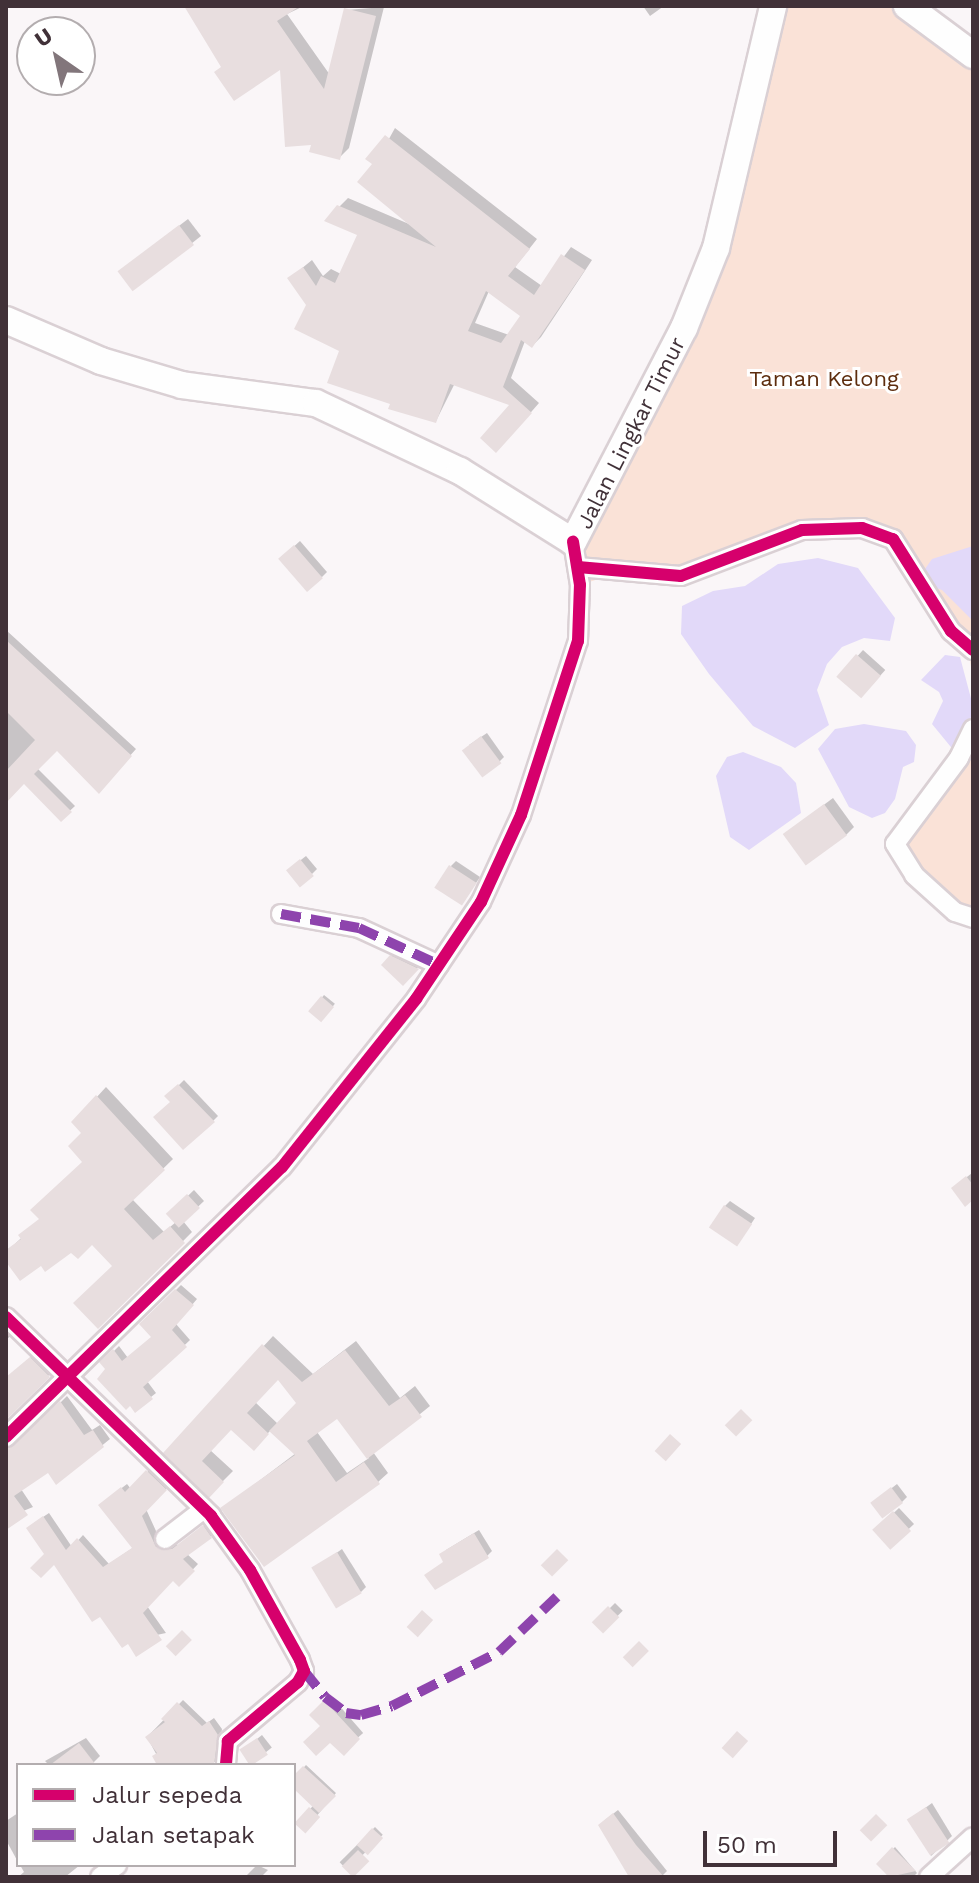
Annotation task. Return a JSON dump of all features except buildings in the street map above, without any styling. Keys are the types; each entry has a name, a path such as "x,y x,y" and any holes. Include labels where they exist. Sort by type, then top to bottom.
{"main road":[{"name":"Jalan Lingkar Timur","path":"6,320 101,361 182,385 316,403 460,471 576,554 684,328 716,248 773,6"},
{"path":"907,6 973,55"}],"street":[{"path":"6,1437 270,1180 439,965 493,881 521,815 578,641 576,554 681,576 802,530 862,528 893,539 951,631 973,650"},
{"path":"973,729 952,769 895,844 914,875 955,912 973,918"},
{"path":"281,914 359,928 439,965"},
{"path":"6,1317 204,1509 258,1582 304,1671 292,1688 228,1741 226,1763"},
{"path":"165,1539 204,1509"},
{"path":"929,1877 973,1837"}],"green space":[{"name":"Taman Kelong","path":"773,6 907,6 973,55 973,681 968,646 893,539 838,528 660,578 620,572 580,585 575,541 684,328"},
{"path":"973,729 973,911 955,912 914,875 898,835"}],"shaded area":[{"path":"973,546 973,621 942,590 925,584 925,569 932,559"},
{"path":"818,558 858,568 895,618 890,641 864,638 842,647 827,664 817,690 829,725 795,748 753,726 709,674 681,634 682,606 713,591 745,586 778,564"},
{"path":"945,655 960,657 973,706 968,733 955,752 932,724 943,701 939,692 921,680"},
{"path":"864,724 906,731 916,745 914,762 903,767 895,799 885,813 872,818 849,807 818,749 835,729"},
{"path":"743,752 781,767 796,783 801,813 749,850 730,837 716,776 727,757"}],"marked path":[{"path":"281,914 359,928 439,965"},
{"path":"304,1671 325,1697 346,1713 361,1715 392,1706 499,1652 561,1593"}],"cycle path":[{"path":"578,567 681,576 802,530 862,528 893,539 951,631 973,650"},
{"path":"6,1437 282,1167 416,999 481,902 521,815 578,641 580,585 573,542"},
{"path":"6,1317 211,1516 250,1570 300,1660 304,1671 298,1682 228,1741 226,1763"}]}
